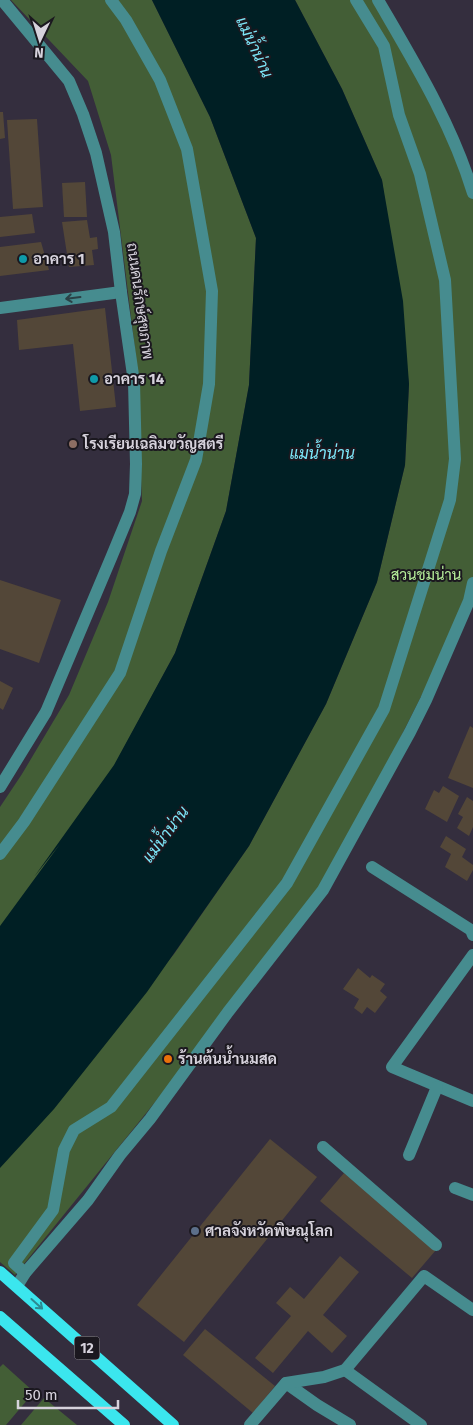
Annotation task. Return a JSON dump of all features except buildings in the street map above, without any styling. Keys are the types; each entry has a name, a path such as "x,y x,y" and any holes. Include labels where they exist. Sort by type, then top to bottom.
{"main road":[{"name":"12","path":"0,1272 173,1425"},
{"name":"12","path":"0,1317 124,1425"}],"street":[{"name":"ถนนคนรักษ์สุขภาพ","path":"0,787 46,712 136,494 134,382 114,232 96,153 83,114 69,81 2,0"},
{"path":"0,854 24,822 120,673 161,551 196,460 209,384 212,292 187,149 160,80 126,20 111,0"},
{"path":"24,1273 14,1263 53,1210 64,1150 74,1130 111,1107 287,883 384,709 450,500 455,459 445,280 420,174 399,114 384,46 356,0"},
{"path":"378,0 427,86 462,159 473,193"},
{"path":"0,308 121,292"},
{"path":"17,1286 24,1273 88,1200 228,1012 323,890 426,700 469,601 473,583"},
{"path":"372,867 472,931"},
{"path":"473,955 392,1067 473,1101"},
{"path":"409,1155 437,1087"},
{"path":"323,1147 436,1245"},
{"path":"455,1188 473,1196"},
{"path":"250,1425 286,1382 324,1377 345,1370 424,1276 473,1310"},
{"path":"345,1370 421,1425"},
{"path":"286,1382 317,1405 350,1425"}],"green space":[{"path":"11,0 152,0 210,117 256,238 249,385 226,511 175,653 105,783 0,944 0,807 69,695 108,602 142,501 135,349 111,155 88,81"},
{"name":"สวนชมน่าน","path":"295,0 378,0 427,86 473,197 473,578 465,610 323,890 228,1012 15,1275 0,1262 0,1162 174,954 249,846 326,704 377,582 405,465 409,384 382,180 342,89"},
{"path":"3,1364 34,1392 6,1425 0,1425 0,1367"},
{"path":"44,1398 77,1425 21,1425"}],"water":[{"name":"แม่น้ำน่าน","path":"152,0 295,0 342,89 382,180 403,301 409,384 405,465 377,582 326,704 249,846 147,992 54,1109 0,1168 0,926 60,844 34,877 114,765 175,653 226,511 249,385 256,238 210,117"}],"place":[{"name":"อาคาร 1","path":"23,259"},
{"name":"อาคาร 14","path":"94,379"},
{"name":"โรงเรียนเฉลิมขวัญสตรี","path":"73,444"},
{"name":"ร้านต้นน้ำนมสด","path":"168,1059"},
{"name":"ศาลจังหวัดพิษณุโลก","path":"195,1231"}]}
